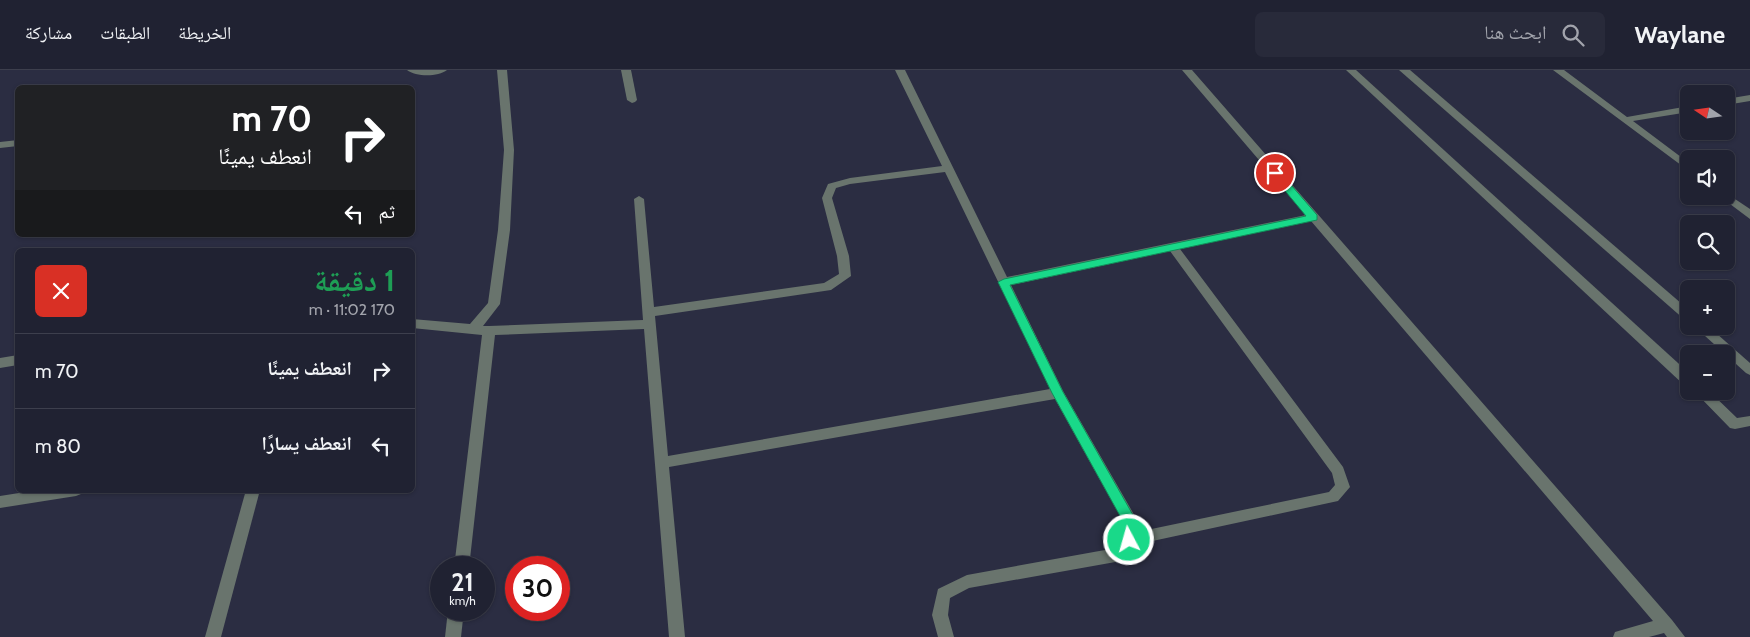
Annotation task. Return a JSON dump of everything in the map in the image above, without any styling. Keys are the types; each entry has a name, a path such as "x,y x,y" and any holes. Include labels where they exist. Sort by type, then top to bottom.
{"street":[{"path":"412,70 429,72 442,70"},
{"path":"473,329 494,304 504,230 509,150 502,70"},
{"path":"626,70 632,100"},
{"path":"900,70 1058,393 1130,522 1129,540 1121,554 968,582 943,594 940,615 946,637"},
{"path":"1187,70 1672,631"},
{"path":"1351,70 1680,373"},
{"path":"1404,70 1680,309"},
{"path":"1558,70 1680,161"},
{"path":"1735,100 1750,98"},
{"path":"1624,120 1680,111"},
{"path":"0,145 15,143"},
{"path":"415,323 488,331 649,318 827,287 845,276 843,256 826,198 832,186 850,181 948,168"},
{"path":"639,199 677,637"},
{"path":"1735,203 1750,215"},
{"path":"1004,282 1313,217"},
{"path":"1129,540 1333,497 1343,487 1338,471 1173,247"},
{"path":"462,556 488,331"},
{"path":"1710,335 1750,370"},
{"path":"0,363 15,360"},
{"path":"662,463 1058,393"},
{"path":"1710,400 1736,424 1750,421"},
{"path":"0,502 57,493"},
{"path":"213,637 252,493"},
{"path":"453,637 455,621"},
{"path":"1622,637 1672,631"}],"route":[{"path":"1129,540 1130,522 1058,393 1004,282 1313,217 1275,173"}]}
